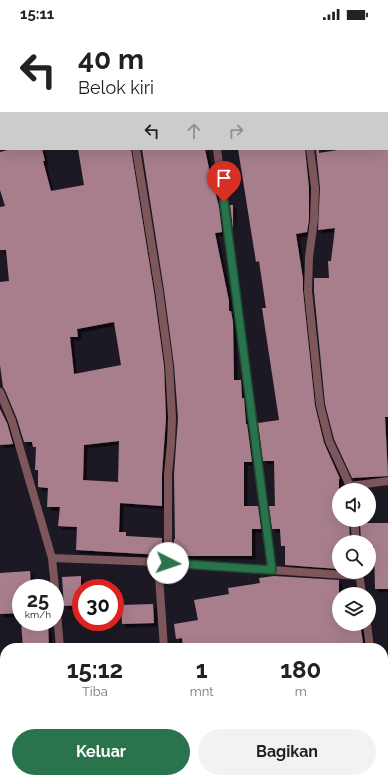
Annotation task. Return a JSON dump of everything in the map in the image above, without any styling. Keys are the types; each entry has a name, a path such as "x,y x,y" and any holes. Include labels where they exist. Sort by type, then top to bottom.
{"street":[{"path":"136,150 159,291 169,365 172,418 168,474 168,563"},
{"path":"217,150 272,570"},
{"path":"310,150 315,188 314,220 309,257 308,291 320,405 329,441 348,483"},
{"path":"0,392 12,421 52,558 54,579"},
{"path":"376,483 388,481"},
{"path":"52,558 158,562 332,573"},
{"path":"158,562 164,643"},
{"path":"59,631 60,643"},
{"path":"368,631 369,643"}],"building":[{"path":"7,150 42,150 45,161 43,161 51,191 84,185 78,150 131,150 154,292 164,366 166,418 162,474 162,506 120,503 119,532 126,532 126,536 162,538 162,555 76,550 77,527 58,526 60,507 47,507 48,488 38,487 38,470 35,470 36,447 33,447 32,442 24,442 17,419 3,387 0,365 0,282 9,281 6,250 0,250 0,207 5,206 0,190 0,152","holes":["114,322 121,365 74,374 70,337 78,337 77,329","119,441 118,482 83,480 84,445"]},
{"path":"142,150 205,150 219,207 222,232 215,233 229,301 229,311 231,311 233,322 234,380 241,380 242,398 244,398 246,424 252,462 244,462 244,506 258,506 261,529 252,529 252,556 174,556 174,474 178,418 174,365"},
{"path":"238,150 305,150 309,188 309,220 307,232 296,234 303,279 315,406 324,443 340,479 339,483 332,483 332,527 349,527 350,535 332,535 332,568 285,565 285,546 281,546 280,529 272,529 269,506 275,506 274,461 263,461 258,423 279,420 262,308 266,308 259,261 256,262"},
{"path":"316,150 319,150 319,153 338,150 388,150 388,417 385,417 388,476 352,478 334,439 325,404 314,278 329,278 328,261 331,261 335,228 318,230 320,188"},
{"path":"230,205 233,205 233,230"},
{"path":"0,409 7,423 13,444 0,445"},
{"path":"376,523 388,523 388,589 376,589 375,587 376,535 361,535 360,527 376,527"},
{"path":"30,571 30,579 12,579 12,613 0,614 0,573"},
{"path":"81,576 81,579 72,579 72,606 64,606 64,579 62,579 62,577"},
{"path":"274,576 339,580 339,587 332,587 332,631 361,631 363,643 182,643 182,638 176,639 174,624 198,620 194,600 229,594 228,588 260,583 259,578"},
{"path":"153,604 154,623 124,624 124,605"},
{"path":"22,631 48,631 49,643 23,643"}],"route":[{"path":"168,563 272,570 224,202"}]}
